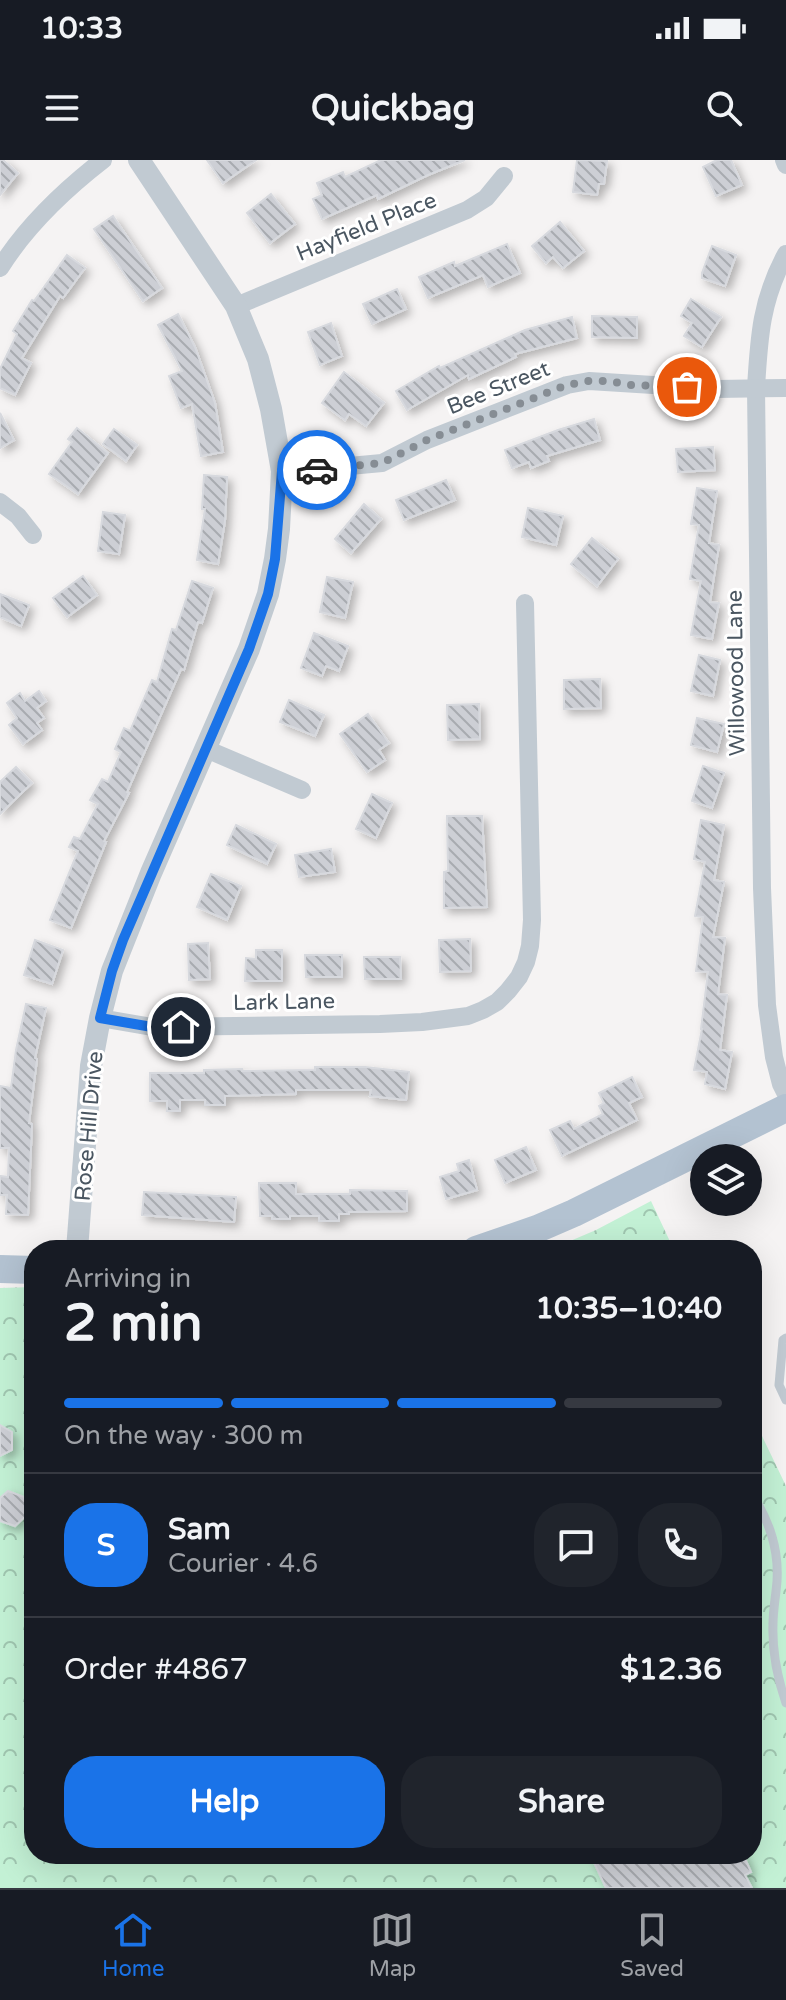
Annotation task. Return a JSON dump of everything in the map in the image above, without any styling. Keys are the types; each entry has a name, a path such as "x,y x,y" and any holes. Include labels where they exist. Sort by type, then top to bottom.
{"main road":[{"path":"505,1240 574,1213 786,1108"},
{"path":"0,1269 24,1270"}],"street":[{"path":"0,268 36,219 103,160"},
{"name":"Rose Hill Drive","path":"78,1240 91,1066 112,971 249,649 268,594 279,529 282,471 263,377 236,306 139,160"},
{"name":"Hayfield Place","path":"236,306 467,210 486,198 504,176"},
{"name":"Willowood Lane","path":"786,254 764,305 756,388 763,917 767,1005 774,1057 786,1094"},
{"name":"Bee Street","path":"282,471 382,463 427,440 567,385 589,381 717,389 786,388"},
{"path":"0,502 18,516 33,535"},
{"name":"Lark Lane","path":"100,1018 152,1027 422,1022 468,1016 497,1002 519,977 526,962 532,920 525,603"},
{"path":"206,749 302,790"}],"lane":[{"path":"786,1338 783,1340 779,1385 786,1400"},
{"path":"762,1510 773,1535 776,1552 773,1639 786,1703"}],"green space":[{"path":"651,1201 669,1240 572,1240"},
{"path":"24,1287 24,1864 762,1864 762,1436 786,1486 786,1888 0,1888 0,1288"}],"building":[{"path":"0,160 18,173 0,195"},
{"path":"207,160 256,160 223,183"},
{"path":"381,160 465,160 378,199 377,195 322,219 313,199 322,195 317,183 343,172 345,177"},
{"path":"577,160 607,161 604,184 599,184 597,195 573,192"},
{"path":"717,160 731,160 742,185 716,196 703,167"},
{"path":"271,194 295,224 270,243 247,213"},
{"path":"113,216 162,288 143,301 94,229"},
{"path":"560,222 584,251 563,268 553,257 546,263 532,246"},
{"path":"507,244 520,273 488,287 483,275 428,298 419,277"},
{"path":"712,246 736,255 725,286 702,278"},
{"path":"67,255 85,268 63,298 60,296 22,358 31,363 15,395 0,388 0,369 17,334 13,331 32,300"},
{"path":"397,289 406,309 372,324 363,304"},
{"path":"691,299 721,317 702,347 684,336 692,323 681,316"},
{"path":"178,314 195,347 215,403 223,452 201,456 192,404 181,408 169,376 182,371 158,325"},
{"path":"592,316 637,317 637,338 592,337"},
{"path":"572,317 577,338 515,354 516,357 469,379 468,375 407,410 396,391 439,366 525,330"},
{"path":"331,323 342,356 320,365 308,332"},
{"path":"344,372 384,403 366,426 349,414 345,420 322,403"},
{"path":"0,413 14,440 0,448"},
{"path":"594,419 600,440 547,456 549,461 531,468 529,462 512,468 505,450"},
{"path":"77,428 108,453 78,494 49,474 72,442 68,439"},
{"path":"114,429 137,445 126,461 103,444"},
{"path":"713,447 715,470 678,472 676,449"},
{"path":"204,475 227,477 225,521 218,564 197,560 205,509 202,509"},
{"path":"446,480 455,500 404,520 396,500"},
{"path":"697,488 717,491 709,543 719,545 710,602 719,603 712,639 691,635 701,581 690,579 699,525 691,524"},
{"path":"364,504 381,519 351,553 335,539"},
{"path":"528,508 563,516 556,545 522,537"},
{"path":"103,512 125,515 119,554 98,551"},
{"path":"592,538 618,559 597,586 571,564"},
{"path":"83,576 97,595 67,617 53,598"},
{"path":"327,577 353,582 345,618 320,612"},
{"path":"192,581 213,588 202,623 198,622 184,670 181,669 129,793 104,841 71,928 50,920 78,851 69,847 74,837 80,839 98,804 90,800 102,779 108,782 121,752 115,749 124,728 130,731 152,680 157,682 172,629 176,630"},
{"path":"0,594 29,605 21,626 0,617"},
{"path":"314,633 348,646 339,671 326,666 322,676 301,668"},
{"path":"699,655 720,660 713,696 691,691"},
{"path":"600,679 601,708 564,709 564,680"},
{"path":"39,691 46,701 37,708 44,718 37,723 42,730 23,744 9,725 17,718 7,703 20,693 25,701"},
{"path":"289,700 324,715 315,736 280,722"},
{"path":"479,704 480,739 448,740 447,705"},
{"path":"368,714 389,743 379,750 385,760 367,772 340,734"},
{"path":"697,718 724,724 717,752 691,745"},
{"path":"703,766 724,773 712,808 692,801"},
{"path":"16,767 32,783 0,814 0,782"},
{"path":"372,794 392,803 376,838 356,829"},
{"path":"447,816 482,816 487,907 444,908 444,872 448,871"},
{"path":"701,820 724,825 714,880 724,882 713,937 725,938 718,994 727,995 720,1050 732,1052 725,1089 705,1084 707,1072 694,1070 708,972 696,971 703,917 695,916 705,862 694,859"},
{"path":"236,825 276,844 267,864 227,845"},
{"path":"331,849 335,872 299,877 295,855"},
{"path":"211,874 241,886 227,920 197,907"},
{"path":"470,939 471,971 440,972 439,940"},
{"path":"35,940 63,950 52,984 24,975"},
{"path":"208,943 210,979 189,980 188,944"},
{"path":"256,950 282,950 282,981 245,981 246,958 256,959"},
{"path":"305,955 342,955 342,977 306,977"},
{"path":"364,957 400,957 401,979 365,979"},
{"path":"26,1004 46,1008 35,1058 29,1123 32,1124 28,1215 6,1214 7,1195 0,1195 0,1176 8,1177 9,1148 0,1148 0,1086 11,1088"},
{"path":"315,1067 365,1067 409,1072 406,1100 370,1096 371,1090 296,1090 296,1094 225,1096 225,1105 205,1105 205,1100 180,1100 180,1111 167,1111 167,1101 150,1101 150,1073 315,1070"},
{"path":"632,1077 642,1097 629,1103 637,1120 562,1156 550,1130 570,1121 574,1129 603,1114 599,1106 604,1103 599,1093"},
{"path":"526,1147 536,1170 505,1183 495,1160"},
{"path":"469,1160 477,1190 446,1199 440,1177 459,1171 457,1164"},
{"path":"259,1183 296,1183 296,1194 350,1194 350,1190 407,1191 407,1211 349,1212 339,1214 339,1221 319,1221 319,1216 272,1219 272,1216 260,1216"},
{"path":"144,1192 236,1197 234,1222 142,1215"},
{"path":"0,1425 12,1432 12,1450 0,1456"},
{"path":"8,1491 24,1497 24,1518 15,1526 0,1521 0,1498"},
{"path":"595,1864 747,1864 751,1872 745,1875 752,1888 606,1888"}],"way so far":[{"path":"317,470 388,461 427,440 567,385 611,381 628,385 687,387"}],"route":[{"path":"181,1027 152,1027 100,1018 123,940 259,623 275,559 282,471 317,470"}]}
